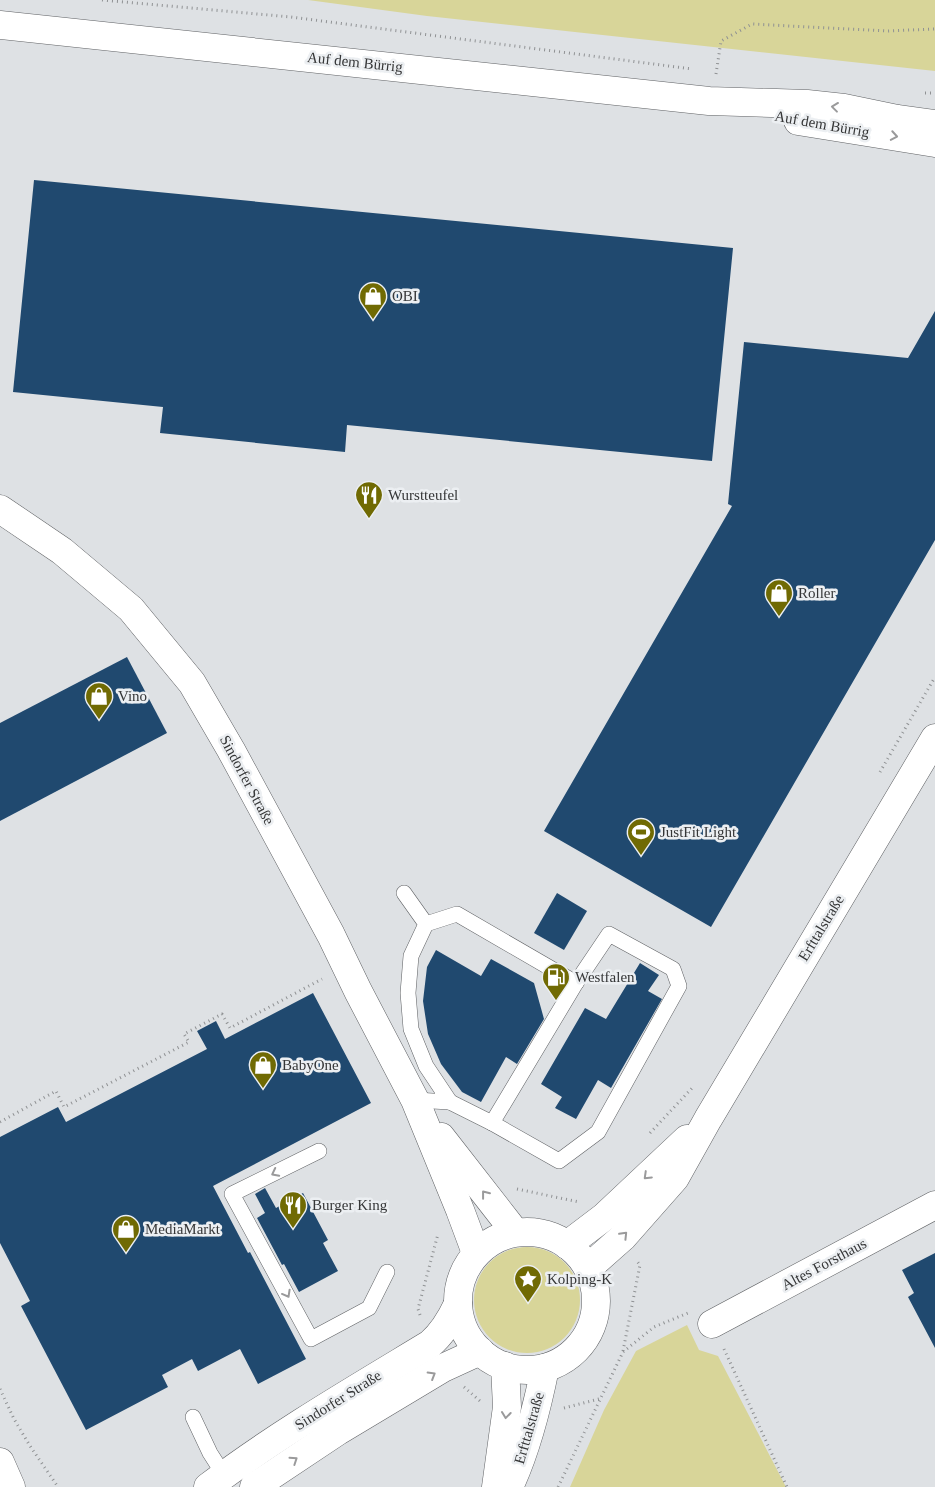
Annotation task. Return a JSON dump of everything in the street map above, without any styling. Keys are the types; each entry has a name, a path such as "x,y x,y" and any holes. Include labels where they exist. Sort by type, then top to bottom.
{"street":[{"name":"Auf dem Bürrig","path":"0,25 709,101 807,104 844,108 897,119 935,124"},
{"name":"Auf dem Bürrig","path":"709,101 798,121 935,143"},
{"name":"Sindorfer Straße","path":"0,510 62,551 131,610 192,683 231,750 331,935 417,1105 476,1254"},
{"name":"Erfttalstraße","path":"588,1268 623,1237 675,1178 708,1119 935,738"},
{"name":"Sindorfer Straße","path":"417,1105 515,1232"},
{"name":"Erfttalstraße","path":"567,1244 604,1217 708,1119"},
{"name":"Altes Forsthaus","path":"712,1324 935,1205"},
{"path":"515,1232 542,1233 567,1244 577,1253 588,1268 594,1283 596,1298 595,1314 591,1328 583,1342 560,1362 545,1368 529,1370 504,1366 491,1360 468,1338 463,1328 458,1304 458,1290 468,1264 491,1241 515,1232"},
{"name":"Sindorfer Straße","path":"216,1481 316,1413 430,1344 449,1323 458,1304"},
{"name":"Sindorfer Straße","path":"254,1487 338,1431 443,1368 480,1351"},
{"name":"Erfttalstraße","path":"496,1487 507,1407 504,1366"},
{"name":"Erfttalstraße","path":"509,1487 518,1469 536,1410 545,1368"},
{"path":"0,1462 10,1487"}],"lane":[{"path":"404,894 426,924"},
{"path":"492,1123 576,983 609,934 672,969 679,986 598,1132 559,1161 492,1123 450,1102 426,1066 411,1029 408,993 412,956 426,924 457,914 576,983"},
{"path":"417,1105 450,1102"},
{"path":"319,1151 232,1194 311,1339 369,1308 387,1272"},
{"path":"193,1417 210,1453 216,1481"}],"path":[{"path":"102,0 291,17 696,70"},
{"path":"716,72 721,41 752,24 887,31 935,29"},
{"path":"0,1122 56,1091 64,1107 189,1042 184,1034 222,1014 230,1028 324,979 319,971"},
{"path":"558,1487 623,1352 654,1327 693,1310 712,1324 787,1487"},
{"path":"0,1389 14,1419 58,1487"}],"shaded area":[{"path":"308,0 935,0 935,71 427,16"},
{"path":"527,1247 547,1251 565,1262 576,1280 580,1300 576,1320 565,1338 547,1349 527,1353 507,1349 489,1338 478,1320 474,1300 478,1280 489,1262 507,1251"},
{"path":"687,1325 699,1350 718,1356 786,1487 570,1487 604,1410 636,1351"}],"building":[{"name":"OBI","path":"34,180 733,248 712,461 347,425 345,452 160,433 163,407 13,392"},
{"name":"Roller","path":"935,311 935,540 711,927 544,831 732,506 728,504 744,342 908,358"},
{"name":"Vino","path":"127,657 167,733 0,821 0,723"},
{"path":"557,893 587,911 564,950 534,933"},
{"path":"436,950 481,976 491,959 534,983 544,1019 517,1064 506,1057 481,1102 462,1092 441,1064 428,1034 423,1001 427,967"},
{"path":"640,963 659,975 648,991 662,999 611,1088 598,1080 576,1119 555,1108 562,1097 541,1084 585,1008 606,1019"},
{"name":"MediaMarkt","path":"313,993 371,1103 213,1186 306,1359 258,1384 240,1349 198,1371 192,1359 162,1375 168,1387 86,1430 21,1306 30,1301 0,1243 0,1137 58,1107 66,1122 207,1049 197,1031 216,1021 225,1039"},
{"name":"Burger King","path":"265,1188 276,1208 303,1193 328,1240 323,1243 338,1271 299,1292 257,1218 265,1213 255,1194"},
{"path":"935,1253 935,1348 908,1297 914,1293 902,1270"}],"place":[{"name":"OBI","path":"373,320"},
{"name":"Wurstteufel","path":"369,519"},
{"name":"Roller","path":"779,617"},
{"name":"Vino","path":"99,720"},
{"name":"JustFit Light","path":"641,856"},
{"name":"Westfalen","path":"556,1001"},
{"name":"BabyOne","path":"263,1089"},
{"name":"Burger King","path":"293,1229"},
{"name":"MediaMarkt","path":"126,1253"},
{"name":"Kolping-K","path":"528,1303"}]}
